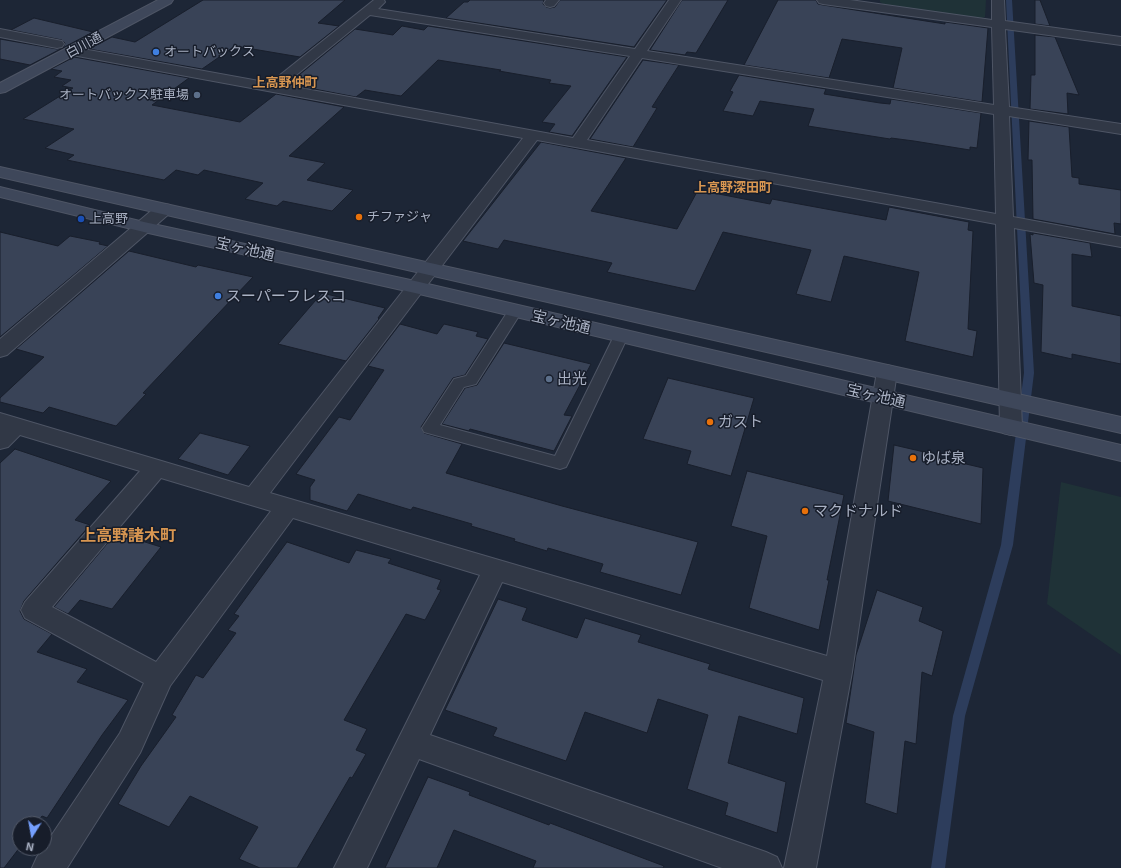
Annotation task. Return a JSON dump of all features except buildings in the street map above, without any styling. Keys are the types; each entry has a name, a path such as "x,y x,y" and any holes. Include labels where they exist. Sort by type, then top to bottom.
{"street":[{"name":"白川通","path":"38,54 142,0"},
{"name":"白川通","path":"0,89 167,0"},
{"path":"272,88 381,0"},
{"path":"577,143 675,0"},
{"path":"823,0 874,3 998,24 1121,41"},
{"path":"998,0 1011,427"},
{"path":"367,11 1121,128"},
{"path":"0,33 57,44"},
{"path":"72,51 1121,242"},
{"path":"0,104 5,96 36,71"},
{"path":"254,497 533,135"},
{"name":"宝ヶ池通","path":"3,168 164,209 1121,425"},
{"name":"宝ヶ池通","path":"0,192 144,227 415,287 1121,453"},
{"path":"0,350 164,209"},
{"path":"800,868 838,672 887,372"},
{"path":"5,429 156,468 838,672"},
{"path":"156,468 34,610 160,678"},
{"path":"48,868 130,743 160,678 288,507"},
{"path":"350,868 496,569"},
{"path":"411,742 766,868"}],"lane":[{"path":"515,311 471,380 459,383 430,428 560,463 621,336"}],"green space":[{"path":"880,0 986,0 985,17 979,19 886,6 880,2"},
{"path":"1061,482 1121,497 1121,655 1047,604"}],"waterway":[{"path":"938,868 959,716 1007,545 1029,373 1009,0"}],"place":[{"name":"オートバックス","path":"156,52"},
{"name":"オートバックス駐車場","path":"197,95"},
{"name":"チファジャ","path":"359,217"},
{"name":"上高野","path":"81,219"},
{"name":"スーパーフレスコ","path":"218,296"},
{"name":"出光","path":"549,379"},
{"name":"ガスト","path":"710,422"},
{"name":"ゆば泉","path":"913,458"},
{"name":"マクドナルド","path":"805,511"}],"district":[{"name":"上高野仲町","path":"285,83"},
{"name":"上高野深田町","path":"733,188"},
{"name":"上高野諸木町","path":"128,536"}]}
